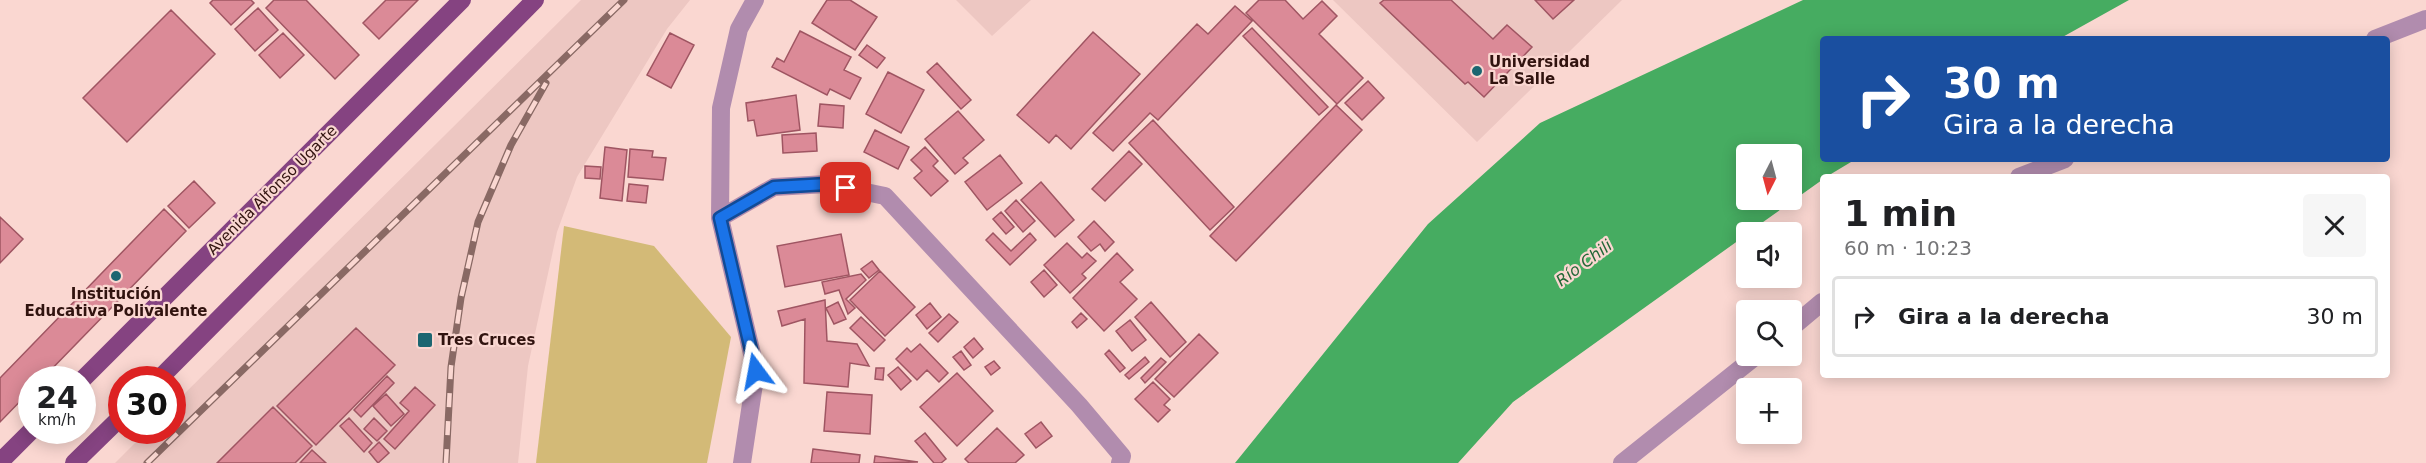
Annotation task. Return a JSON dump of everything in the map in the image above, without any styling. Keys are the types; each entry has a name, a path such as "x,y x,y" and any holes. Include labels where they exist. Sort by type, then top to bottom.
{"main road":[{"name":"Avenida Alfonso Ugarte","path":"96,366 462,0"},
{"path":"172,366 535,0"},
{"path":"74,463 108,430"},
{"path":"0,462 18,444"}],"street":[{"path":"742,463 756,371 720,218 721,108 739,29 755,0"},
{"path":"2383,36 2426,20"},
{"path":"2027,174 2057,162"},
{"path":"720,218 774,187 827,184 885,196 1079,405 1122,456 1120,463"},
{"path":"1802,319 1820,304"},
{"path":"1622,463 1743,366"}],"shaded area":[{"path":"581,0 690,0 667,29 577,177 557,232 528,366 518,463 115,463 134,444 186,444 186,392"},
{"path":"956,0 1031,0 992,36"},
{"name":"Universidad La Salle","path":"1333,0 1622,0 1477,142"},
{"path":"564,226 654,246 731,337 707,463 536,463"}],"water":[{"name":"Río Chili","path":"1803,0 2129,0 2064,36 1820,36 1820,162 1851,162 1831,174 1820,174 1820,181 1802,194 1802,144 1736,144 1736,210 1780,210 1763,222 1736,222 1736,242 1513,402 1458,463 1235,463 1428,224 1540,123"}],"building":[{"path":"213,0 251,0 254,3 231,25 210,3"},
{"path":"274,0 306,0 359,55 335,79 266,8"},
{"path":"386,0 418,0 379,39 363,23"},
{"path":"827,0 850,0 877,17 855,50 812,23"},
{"path":"1259,0 1285,0 1303,19 1322,1 1337,16 1319,34 1363,78 1337,104 1246,13"},
{"path":"1384,0 1451,0 1493,39 1507,25 1532,47 1484,97 1468,82 1465,84 1380,3"},
{"path":"1535,0 1574,0 1553,19"},
{"path":"1235,6 1252,21 1158,120 1150,113 1113,151 1093,133 1197,24 1208,34"},
{"path":"258,8 278,30 255,51 235,29"},
{"path":"171,10 215,54 127,142 83,98"},
{"path":"1252,28 1328,107 1319,115 1243,36"},
{"path":"800,31 851,57 844,70 861,78 850,99 830,89 827,95 772,67 777,58 784,62"},
{"path":"1093,32 1140,74 1071,149 1056,135 1049,143 1017,115"},
{"path":"283,33 304,55 280,78 259,55"},
{"path":"670,33 694,45 671,88 647,75"},
{"path":"867,45 885,58 877,68 859,55"},
{"path":"937,63 971,100 961,109 927,72"},
{"path":"888,72 924,90 901,133 866,114"},
{"path":"1368,81 1384,98 1362,120 1345,103"},
{"path":"796,95 800,130 757,136 754,120 748,121 746,103"},
{"path":"820,104 844,106 843,128 818,126"},
{"path":"1336,105 1362,130 1236,261 1210,236"},
{"path":"958,111 984,140 963,158 968,163 955,174 925,139"},
{"path":"1153,120 1234,207 1210,230 1129,143"},
{"path":"875,130 909,147 898,169 864,152"},
{"path":"816,133 817,151 783,153 782,135"},
{"path":"605,147 627,150 622,201 600,198"},
{"path":"925,147 938,161 933,166 948,181 931,196 914,178 922,171 911,160"},
{"path":"630,149 653,151 652,157 666,158 663,180 628,177"},
{"path":"1129,151 1142,164 1105,201 1092,189"},
{"path":"1000,155 1022,183 987,210 965,182"},
{"path":"585,166 601,167 600,179 585,178"},
{"path":"194,181 215,203 189,228 168,206"},
{"path":"1041,182 1074,220 1055,237 1021,200"},
{"path":"629,184 648,186 646,203 627,201"},
{"path":"1016,200 1035,221 1023,232 1005,211"},
{"path":"164,209 186,231 55,366 18,366 18,403 0,422 0,378"},
{"path":"1001,212 1014,227 1006,234 993,219"},
{"path":"0,217 23,239 0,263"},
{"path":"1094,221 1114,242 1105,251 1100,244 1091,251 1078,237"},
{"path":"993,233 1011,251 1030,233 1036,240 1010,265 986,240"},
{"path":"841,234 849,275 785,287 777,246"},
{"path":"1067,243 1082,258 1087,253 1096,261 1082,274 1086,278 1070,293 1044,265"},
{"path":"1117,253 1133,270 1120,282 1137,299 1104,331 1073,298"},
{"path":"872,261 879,270 869,278 861,269"},
{"path":"1044,270 1057,285 1044,297 1031,282"},
{"path":"880,271 915,307 885,336 850,300"},
{"path":"861,274 866,280 846,299 855,308 848,314 839,290 825,294 822,282"},
{"path":"825,300 827,341 857,344 869,366 850,363 848,387 804,383 805,319 782,326 778,311"},
{"path":"838,302 846,319 834,324 826,308"},
{"path":"1151,302 1186,342 1170,357 1135,317"},
{"path":"930,303 941,317 927,329 916,315"},
{"path":"1081,313 1087,319 1077,328 1072,322"},
{"path":"949,314 958,322 938,342 929,333"},
{"path":"861,317 885,340 874,351 850,328"},
{"path":"1130,320 1146,340 1132,351 1116,331"},
{"path":"356,328 395,365 316,445 277,406"},
{"path":"1199,334 1218,353 1174,397 1155,379"},
{"path":"974,338 983,349 973,358 964,347"},
{"path":"920,344 948,373 939,382 927,370 917,380 896,359 907,348 911,352"},
{"path":"1109,350 1125,368 1120,372 1105,354"},
{"path":"961,351 971,365 964,370 953,357"},
{"path":"1145,357 1149,362 1129,379 1125,375"},
{"path":"1161,358 1166,362 1145,383 1141,378"},
{"path":"994,361 1000,368 991,375 985,367"},
{"path":"898,367 911,381 901,390 888,375"},
{"path":"876,368 884,368 883,380 875,379"},
{"path":"957,373 993,411 957,446 920,407"},
{"path":"387,376 394,383 361,417 354,410"},
{"path":"1153,382 1170,399 1164,405 1170,410 1158,422 1135,399"},
{"path":"415,387 435,405 395,449 384,439 409,411 400,403"},
{"path":"827,392 872,395 870,434 824,431"},
{"path":"386,394 404,414 391,426 373,406"},
{"path":"273,407 312,446 295,463 217,463"},
{"path":"349,418 372,443 364,452 340,426"},
{"path":"374,418 387,431 377,441 364,429"},
{"path":"1041,422 1052,436 1036,448 1025,434"},
{"path":"997,428 1024,455 1015,463 969,463 965,459"},
{"path":"925,433 946,459 941,463 934,463 915,441"},
{"path":"379,442 389,453 378,463 369,452"},
{"path":"813,449 860,455 859,463 811,463"},
{"path":"312,450 326,463 300,463"},
{"path":"875,456 918,462 874,463"}],"railway":[{"path":"147,463 624,0"},
{"path":"446,463 451,367 461,298 478,222 511,145 546,83"}],"place":[{"name":"Universidad La Salle","path":"1477,71"},
{"name":"Institución Educativa Polivalente","path":"116,276"},
{"name":"Tres Cruces","path":"425,340"}],"route":[{"path":"756,371 720,218 774,187 827,184 846,188"}]}
